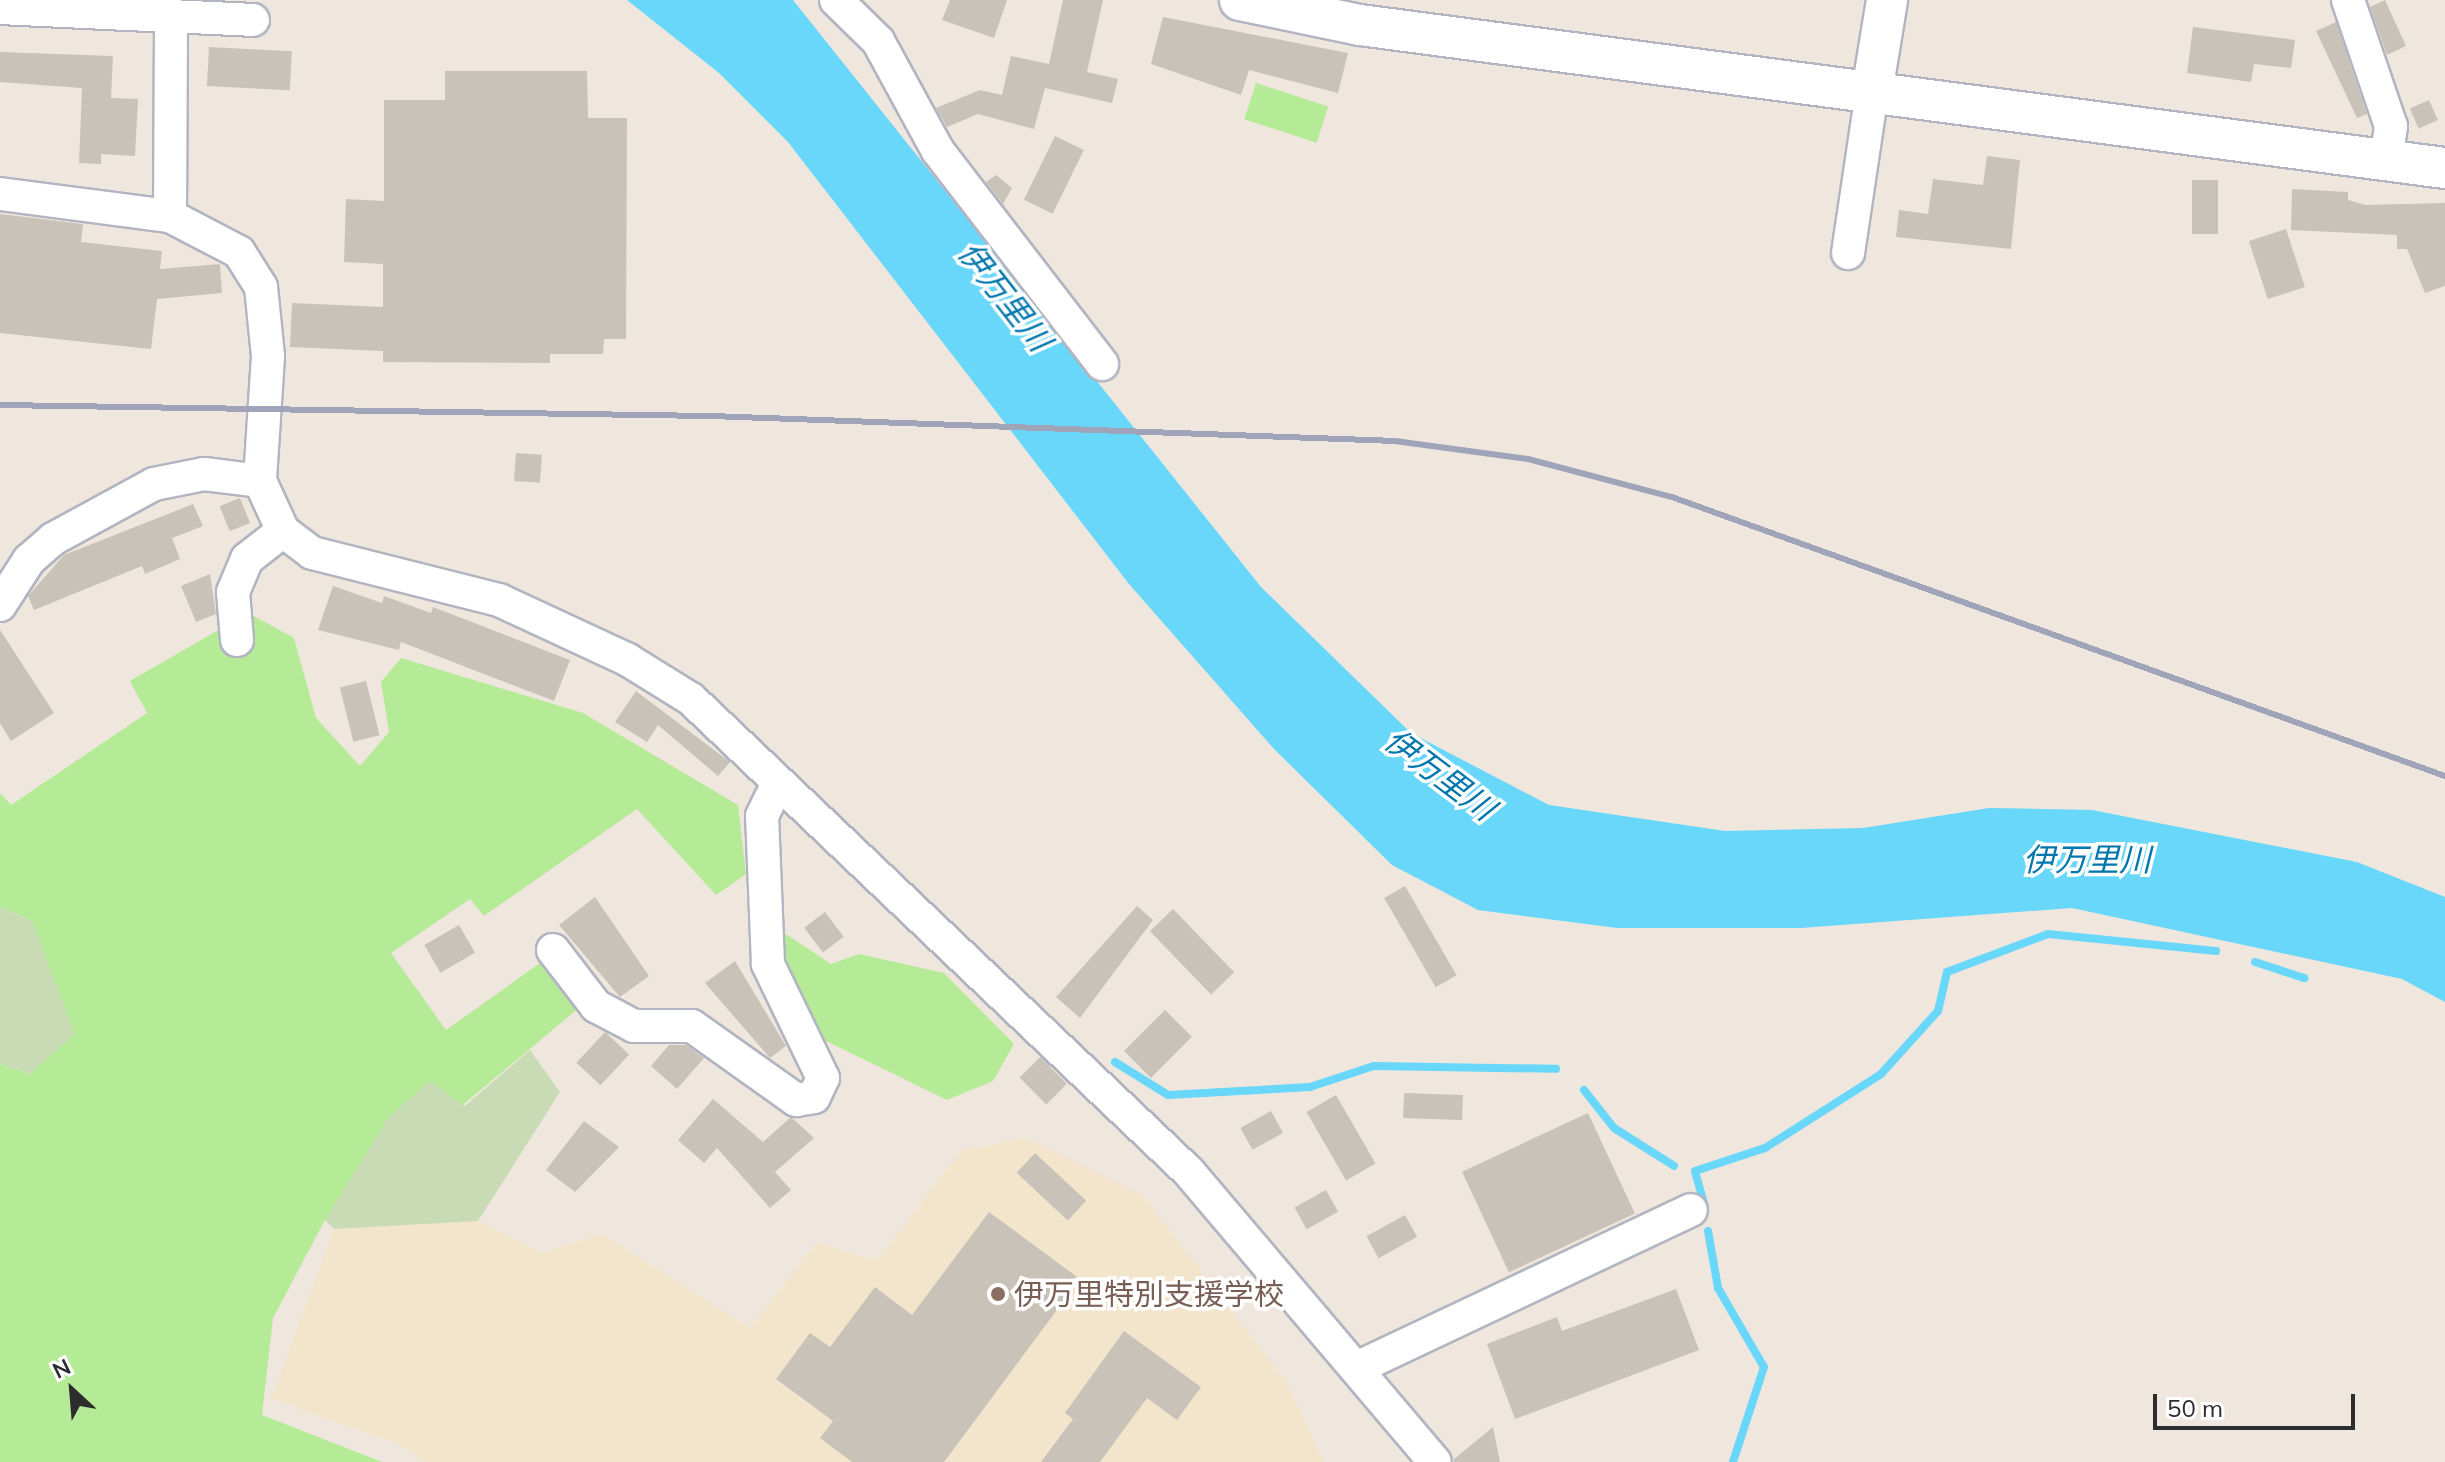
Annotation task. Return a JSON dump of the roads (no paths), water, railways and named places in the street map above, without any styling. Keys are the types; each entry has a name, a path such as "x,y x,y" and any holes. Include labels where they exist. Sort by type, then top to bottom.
{"street":[{"path":"836,0 878,41 938,151 1102,364"},
{"path":"1240,0 1360,25 2386,163 2445,168"},
{"path":"1848,253 1887,0"},
{"path":"2348,0 2391,126 2386,163"},
{"path":"0,8 253,20"},
{"path":"170,216 171,16"},
{"path":"0,194 170,216 239,252 261,287 268,372 260,481 283,531 312,553 499,600 628,660 691,699 1189,1172 1359,1367 1435,1462"},
{"path":"0,605 29,560 53,539 154,484 204,474 260,481"},
{"path":"237,640 233,592 247,559 283,531"},
{"path":"553,950 596,1006 634,1026 692,1026 796,1100 814,1097 823,1078 768,964 762,816 778,783"},
{"path":"1359,1367 1691,1210"}],"water":[{"name":"伊万里川","path":"627,0 793,0 1261,587 1411,733 1549,805 1725,831 1863,828 1989,808 2092,810 2357,862 2445,897 2445,1002 2402,979 2072,908 1801,928 1617,928 1478,910 1392,865 1274,749 1129,584 788,142 719,73"}],"waterway":[{"path":"1704,1203 1695,1171 1765,1148 1881,1074 1938,1011 1947,972 2048,934 2216,951"},
{"path":"2255,962 2304,978"},
{"path":"1115,1062 1168,1095 1310,1087 1374,1066 1556,1069"},
{"path":"1584,1090 1614,1128 1674,1166"},
{"path":"1708,1231 1718,1288 1764,1367 1733,1462"}],"railway":[{"path":"0,405 711,416 1395,441 1528,459 1672,497 2445,776"}],"place":[{"name":"伊万里特別支援学校","path":"998,1294"}]}
